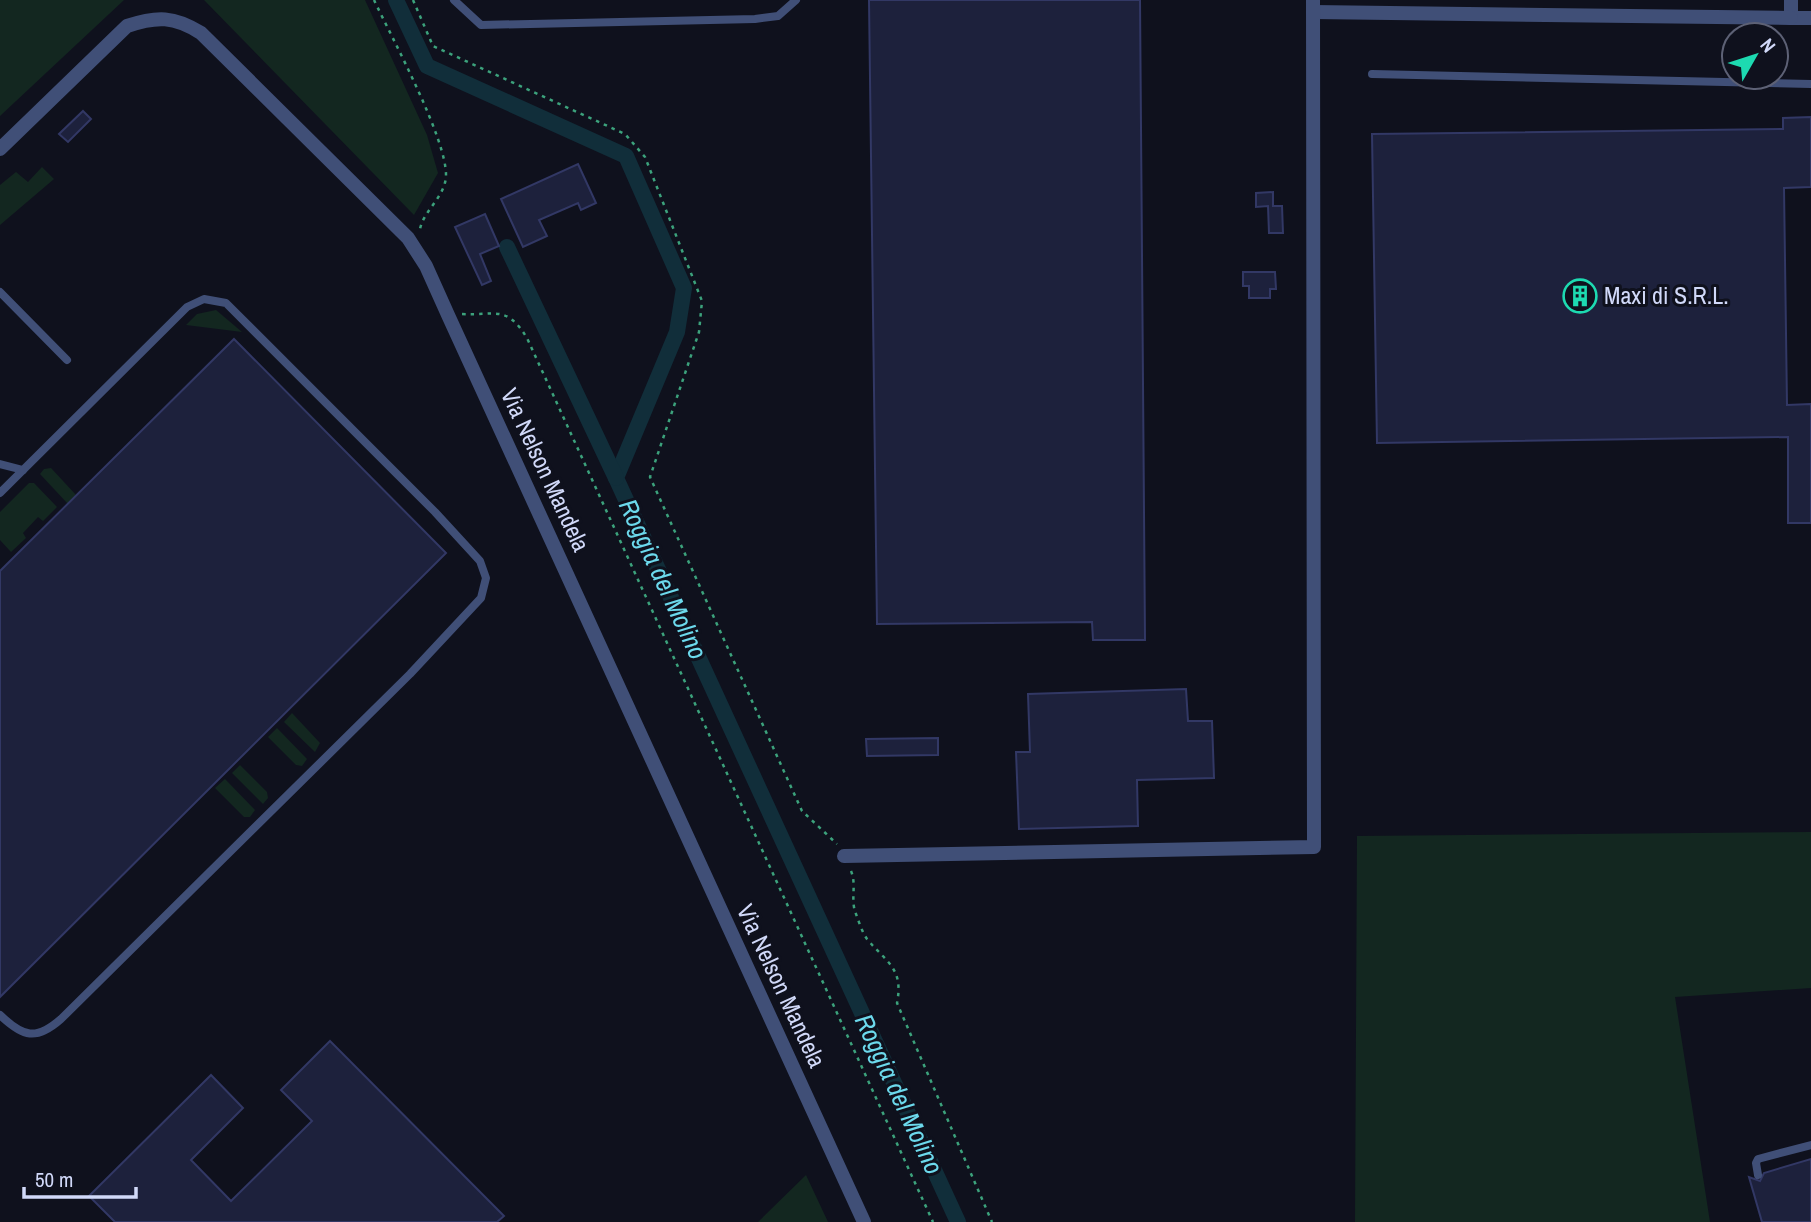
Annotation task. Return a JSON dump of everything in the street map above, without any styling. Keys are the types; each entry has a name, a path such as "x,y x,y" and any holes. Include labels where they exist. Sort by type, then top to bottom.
{"street":[{"path":"1791,0 1791,18"},
{"path":"844,856 1314,847 1313,6 1811,18"},
{"name":"Via Nelson Mandela","path":"0,149 127,26 148,19 174,18 201,33 416,249 864,1222"}],"lane":[{"path":"454,0 481,25 755,19 778,16 796,0"},
{"path":"1372,74 1811,84"},
{"path":"0,292 66,360"},
{"path":"0,493 187,307 204,299 226,303 435,512 480,561 486,578 481,598 410,674 54,1025 47,1031 32,1034 15,1030 0,1015"},
{"path":"0,464 23,470"},
{"path":"1758,1174 1758,1159 1811,1145"}],"path":[{"path":"374,0 435,133 446,176 442,191 421,223 416,249"},
{"path":"413,0 433,46 625,134 645,157 702,301 699,332 650,477 802,811 839,845 854,878 853,907 866,938 888,958 900,986 897,1003 992,1222"},
{"path":"448,315 492,312 507,314 518,323 527,338 933,1222"}],"green space":[{"path":"0,0 124,0 0,116"},
{"path":"204,0 365,0 427,135 438,173 414,215"},
{"path":"42,167 54,179 0,225 0,185 16,172 28,182"},
{"path":"216,310 242,332 186,325 197,314"},
{"path":"51,468 76,495 68,504 40,474 44,469"},
{"path":"29,483 34,483 57,507 43,521 38,517 23,533 26,538 11,552 0,540 0,512"},
{"path":"292,713 320,743 315,752 284,722"},
{"path":"277,728 307,759 302,766 296,765 268,737"},
{"path":"240,765 267,792 268,798 263,804 232,773"},
{"path":"225,779 255,810 250,817 244,817 215,788"},
{"path":"1811,832 1811,988 1675,997 1710,1222 1355,1222 1357,836"},
{"path":"806,1175 828,1222 758,1222"}],"building":[{"path":"869,0 1140,0 1145,640 1093,640 1092,622 877,624"},
{"path":"83,111 91,119 68,142 59,134"},
{"name":"Maxi di S.R.L.","path":"1811,117 1811,187 1784,188 1787,405 1811,404 1811,523 1788,523 1788,437 1377,443 1372,134 1783,129 1783,118"},
{"path":"578,164 596,203 581,210 578,203 539,220 547,236 523,247 501,199"},
{"path":"1273,192 1273,206 1282,206 1283,233 1269,233 1268,206 1256,207 1256,193"},
{"path":"485,214 499,246 480,254 491,281 482,285 455,227"},
{"path":"1243,272 1275,272 1276,289 1270,289 1270,298 1249,298 1249,286 1243,286"},
{"path":"234,339 446,553 0,997 0,571"},
{"path":"1186,689 1188,721 1212,721 1214,778 1137,780 1138,826 1019,829 1016,752 1030,752 1028,694"},
{"path":"938,738 938,755 867,756 866,739"},
{"path":"330,1041 504,1216 497,1222 115,1222 89,1196 211,1075 243,1108 191,1160 231,1201 312,1121 281,1090"},
{"path":"1811,1159 1811,1222 1762,1222 1749,1177 1760,1181 1764,1173"}],"waterway":[{"name":"Roggia del Molino","path":"396,0 427,66 626,156 684,288 677,332 616,478 958,1222"},
{"path":"507,247 616,478"}],"place":[{"name":"Maxi di S.R.L.","path":"1580,296"}]}
